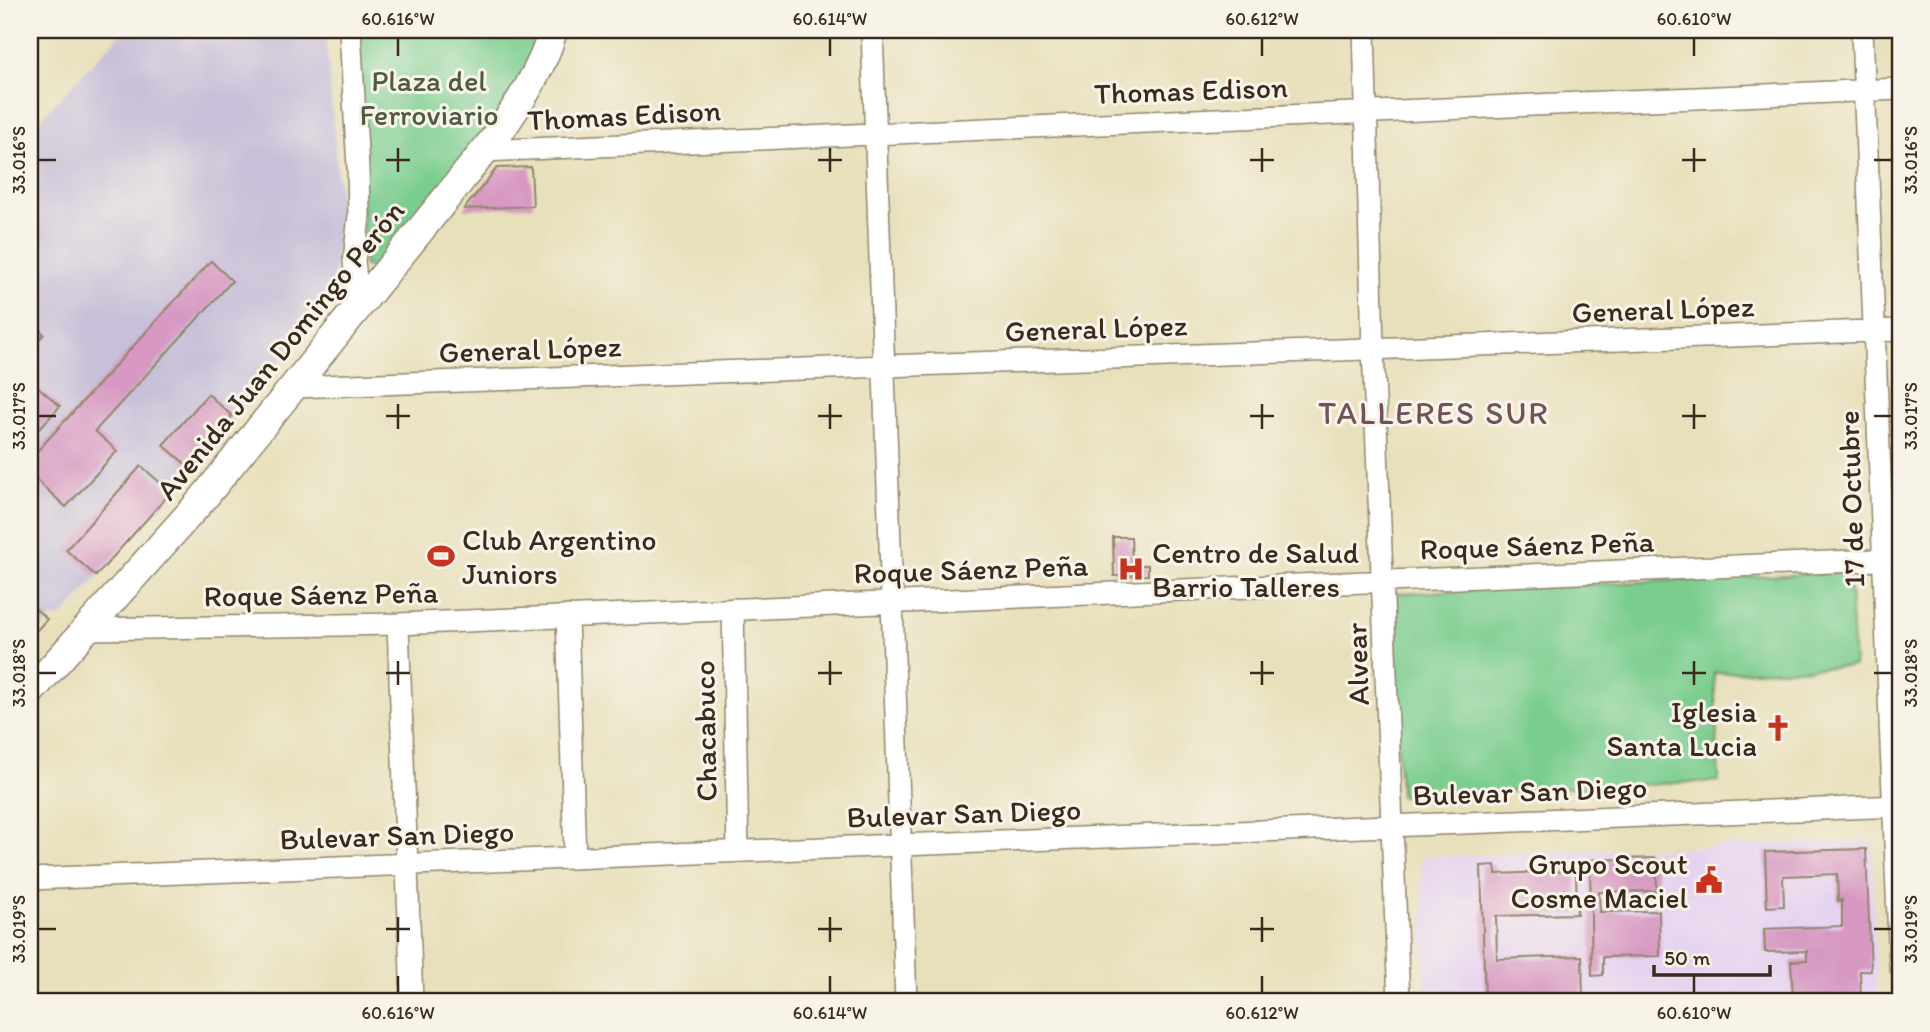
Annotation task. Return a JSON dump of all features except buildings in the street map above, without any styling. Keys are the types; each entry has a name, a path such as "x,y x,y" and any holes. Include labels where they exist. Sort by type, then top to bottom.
{"main road":[{"name":"Avenida Juan Domingo Perón","path":"30,692 201,500 484,151 519,103 553,30"}],"street":[{"path":"350,30 358,168 359,216 354,261 359,307"},
{"path":"872,30 906,1002"},
{"name":"Alvear","path":"1364,30 1373,348 1399,1002"},
{"name":"17 de Octubre","path":"1862,30 1874,331 1892,559 1900,966"},
{"name":"Thomas Edison","path":"484,151 1900,89"},
{"name":"General López","path":"294,387 1900,331"},
{"name":"Roque Sáenz Peña","path":"86,629 398,624 1892,559"},
{"name":"Chacabuco","path":"733,609 738,851"},
{"path":"568,616 575,858"},
{"path":"398,624 412,1002"},
{"name":"Bulevar San Diego","path":"30,879 1897,806"}],"shaded area":[{"path":"124,30 325,30 342,225 332,289 303,332 203,459 62,617 51,618 30,642 30,130"},
{"path":"1872,841 1877,1002 1426,1002 1421,857"}],"green space":[{"name":"Plaza del Ferroviario","path":"358,30 538,30 535,45 518,87 377,267 370,268 364,265"},
{"path":"1849,572 1854,666 1714,673 1719,781 1400,796 1390,594"}],"place":[{"name":"Club Argentino Juniors","path":"441,556"},
{"name":"Centro de Salud Barrio Talleres","path":"1131,569"},
{"name":"Iglesia Santa Lucia","path":"1778,728"},
{"name":"Grupo Scout Cosme Maciel","path":"1709,880"}],"district":[{"name":"TALLERES SUR","path":"1434,413"}]}
